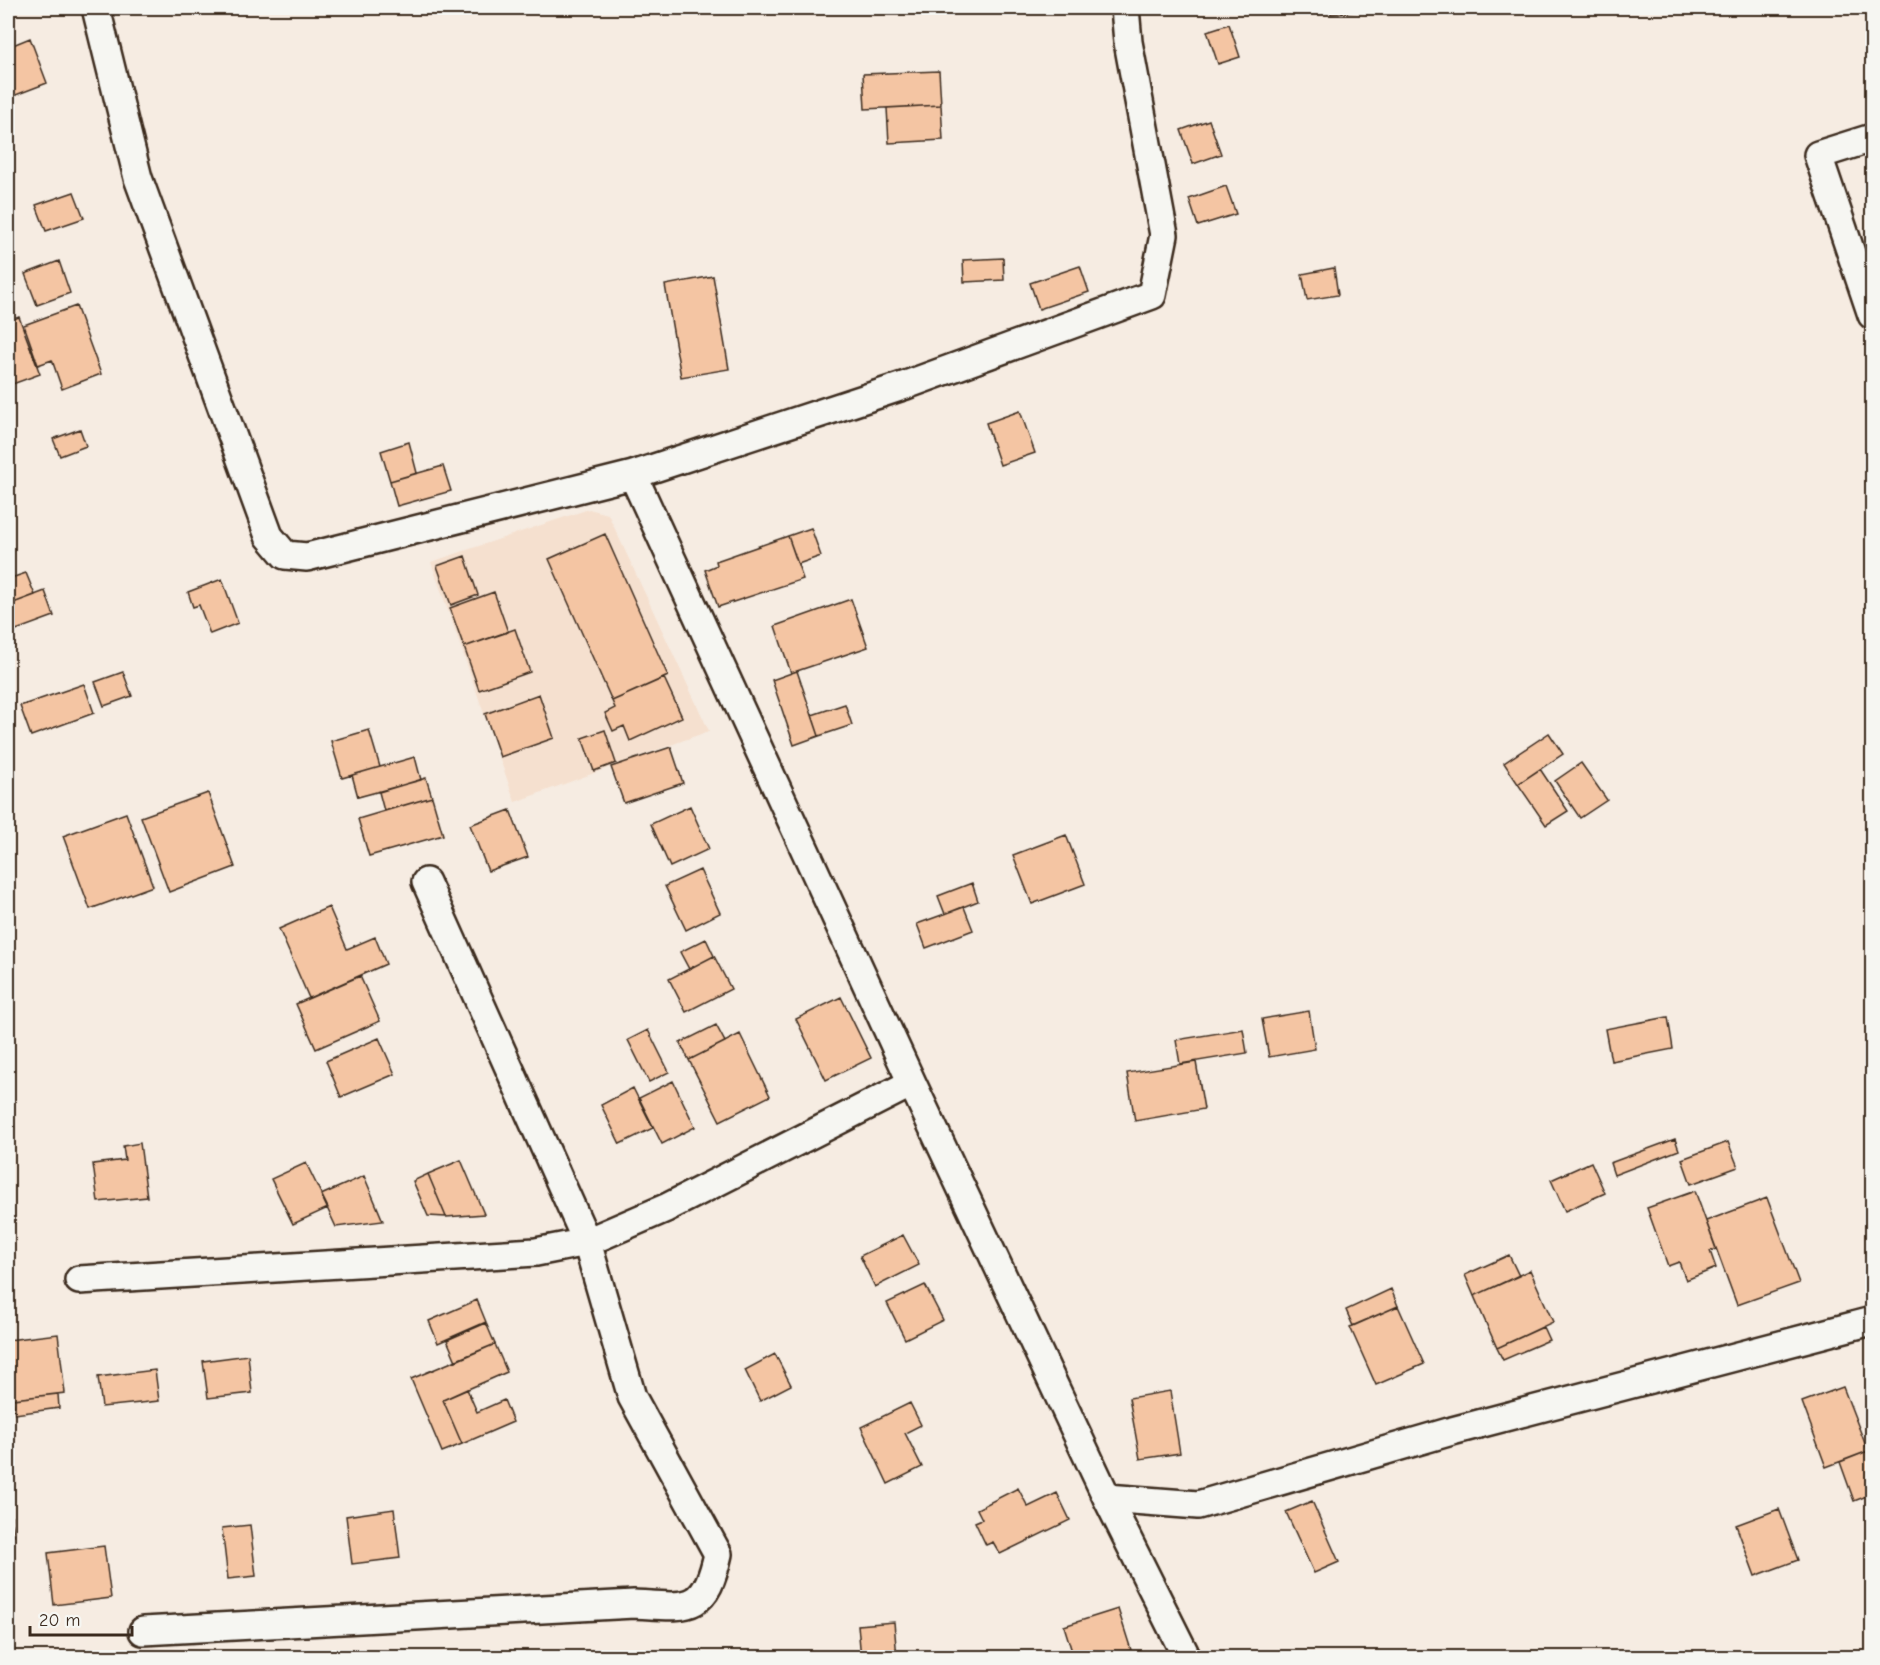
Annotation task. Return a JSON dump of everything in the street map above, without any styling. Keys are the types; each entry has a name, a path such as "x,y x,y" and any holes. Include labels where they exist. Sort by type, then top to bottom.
{"street":[{"path":"96,8 138,178 269,536 285,555 307,557 633,475 906,385 1152,295 1164,235 1128,42 1125,8"},
{"path":"1872,138 1818,155 1872,315"},
{"path":"633,475 912,1083 1107,1498 1187,1658"},
{"path":"142,1631 634,1604 680,1606 698,1600 712,1582 718,1554 632,1397 587,1242 426,882"},
{"path":"79,1280 536,1252 587,1242 666,1208 912,1083"},
{"path":"1107,1498 1198,1505 1452,1431 1872,1321"}],"shaded area":[{"path":"589,509 608,514 709,731 515,802 431,562"}],"building":[{"path":"199,8 217,8 202,14"},
{"path":"1330,8 1387,8 1331,14"},
{"path":"1229,24 1240,57 1218,64 1207,31"},
{"path":"30,38 47,83 8,98 8,47"},
{"path":"939,71 941,105 865,109 863,74"},
{"path":"941,105 943,140 889,143 887,108"},
{"path":"1209,120 1221,154 1193,164 1181,130"},
{"path":"1226,186 1236,214 1198,226 1189,199"},
{"path":"74,192 84,218 46,231 36,205"},
{"path":"1003,258 1004,280 964,282 963,260"},
{"path":"59,261 70,293 37,305 25,274"},
{"path":"1080,266 1089,292 1039,309 1030,283"},
{"path":"1334,268 1338,295 1307,300 1302,274"},
{"path":"713,276 729,369 681,377 665,285"},
{"path":"76,306 101,374 62,389 52,360 38,365 24,325"},
{"path":"19,317 40,374 10,385 8,321"},
{"path":"1020,411 1035,453 1000,465 986,423"},
{"path":"80,429 86,446 60,456 53,439"},
{"path":"409,442 417,473 390,481 381,451"},
{"path":"443,466 451,491 397,506 390,481"},
{"path":"811,528 821,556 798,564 788,536"},
{"path":"605,534 668,676 612,701 549,559"},
{"path":"788,536 803,579 718,607 705,570 717,565 716,561"},
{"path":"465,556 478,595 451,605 437,566"},
{"path":"26,573 35,595 8,605 8,579"},
{"path":"222,579 238,623 210,634 199,605 193,607 188,592"},
{"path":"45,591 54,616 8,633 8,605"},
{"path":"494,592 508,632 464,647 450,608"},
{"path":"851,599 868,647 791,673 775,626"},
{"path":"515,629 530,672 479,690 464,647"},
{"path":"797,671 819,736 794,745 772,680"},
{"path":"123,672 132,696 104,706 95,682"},
{"path":"664,678 682,717 630,741 624,726 613,731 605,713 615,708 612,701"},
{"path":"84,684 94,713 31,736 20,706"},
{"path":"539,694 554,738 500,757 485,714"},
{"path":"845,704 852,725 819,736 812,715"},
{"path":"369,730 380,767 342,778 331,741"},
{"path":"605,730 616,763 594,771 582,738"},
{"path":"1549,733 1563,754 1518,784 1504,763"},
{"path":"671,747 683,783 624,803 611,767"},
{"path":"415,757 421,780 358,797 352,775"},
{"path":"1581,763 1607,800 1580,818 1555,781"},
{"path":"1540,769 1568,811 1546,825 1518,784"},
{"path":"426,778 432,797 384,811 379,792"},
{"path":"208,793 235,867 169,892 141,817"},
{"path":"432,797 443,835 369,856 358,819"},
{"path":"690,806 709,849 670,867 651,824"},
{"path":"510,810 528,857 488,871 470,825"},
{"path":"126,813 153,886 90,909 63,836"},
{"path":"1066,835 1085,884 1032,904 1013,855"},
{"path":"700,870 720,913 686,930 665,886"},
{"path":"972,883 978,901 945,914 938,896"},
{"path":"329,907 347,949 375,937 386,964 309,998 279,929"},
{"path":"964,907 973,930 926,948 917,924"},
{"path":"706,939 714,956 689,969 680,952"},
{"path":"714,956 731,989 686,1012 669,979"},
{"path":"360,976 380,1021 316,1049 296,1004"},
{"path":"841,997 871,1058 826,1080 796,1019"},
{"path":"1309,1011 1315,1049 1269,1057 1262,1019"},
{"path":"1668,1017 1673,1049 1611,1061 1605,1029"},
{"path":"716,1025 725,1042 689,1060 680,1043"},
{"path":"1243,1029 1247,1053 1180,1064 1176,1040"},
{"path":"648,1030 669,1072 649,1082 628,1040"},
{"path":"740,1034 770,1096 720,1121 689,1060"},
{"path":"379,1038 395,1074 341,1097 326,1061"},
{"path":"1196,1062 1204,1109 1135,1121 1127,1073"},
{"path":"673,1081 695,1127 662,1144 639,1098"},
{"path":"633,1088 653,1128 620,1144 601,1105"},
{"path":"1675,1139 1679,1150 1614,1175 1610,1163"},
{"path":"1728,1142 1738,1167 1691,1184 1682,1159"},
{"path":"140,1143 147,1197 98,1202 93,1164 125,1160 123,1146"},
{"path":"461,1160 484,1214 446,1217 428,1174"},
{"path":"1591,1162 1605,1193 1565,1211 1551,1180"},
{"path":"306,1163 328,1208 293,1224 271,1179"},
{"path":"428,1174 446,1217 428,1216 413,1181"},
{"path":"364,1176 383,1221 336,1227 321,1195"},
{"path":"1695,1191 1716,1249 1710,1251 1716,1268 1686,1280 1679,1262 1668,1266 1647,1208"},
{"path":"1767,1198 1799,1283 1737,1305 1706,1221"},
{"path":"903,1235 919,1265 875,1287 860,1256"},
{"path":"1509,1255 1519,1276 1474,1296 1465,1275"},
{"path":"1530,1270 1553,1322 1497,1348 1474,1296"},
{"path":"925,1285 943,1320 905,1339 887,1303"},
{"path":"1391,1289 1398,1306 1353,1326 1346,1310"},
{"path":"477,1300 486,1322 438,1343 429,1321"},
{"path":"1398,1306 1424,1364 1376,1385 1350,1327"},
{"path":"486,1323 495,1344 456,1361 447,1340"},
{"path":"1543,1327 1549,1340 1503,1360 1497,1348"},
{"path":"58,1334 65,1393 13,1399 8,1340"},
{"path":"495,1344 507,1372 443,1400 462,1444 442,1452 411,1379"},
{"path":"8,1352 11,1383 8,1383"},
{"path":"775,1354 791,1385 760,1401 745,1370"},
{"path":"248,1355 252,1393 208,1398 203,1361"},
{"path":"155,1370 159,1401 102,1407 98,1377"},
{"path":"1843,1387 1868,1451 1826,1467 1802,1402"},
{"path":"467,1389 477,1412 504,1400 513,1422 462,1444 443,1400"},
{"path":"1170,1391 1180,1453 1140,1459 1129,1398"},
{"path":"58,1394 59,1408 15,1414 13,1399"},
{"path":"910,1403 921,1425 905,1433 922,1467 888,1484 861,1427"},
{"path":"1868,1451 1872,1465 1872,1494 1854,1501 1840,1462"},
{"path":"1018,1488 1028,1507 1057,1493 1070,1520 1000,1554 993,1542 986,1545 975,1522 982,1519 977,1509"},
{"path":"1312,1501 1339,1562 1314,1573 1286,1512"},
{"path":"8,1507 10,1507 14,1535 8,1536"},
{"path":"394,1509 400,1558 352,1564 346,1516"},
{"path":"1779,1509 1798,1560 1755,1576 1736,1525"},
{"path":"250,1525 256,1576 228,1579 222,1528"},
{"path":"104,1546 111,1598 54,1605 48,1553"},
{"path":"1118,1609 1131,1650 1108,1658 1074,1658 1064,1626"},
{"path":"894,1622 897,1658 861,1658 858,1625"},
{"path":"1125,1652 1127,1658 1108,1658"}]}
